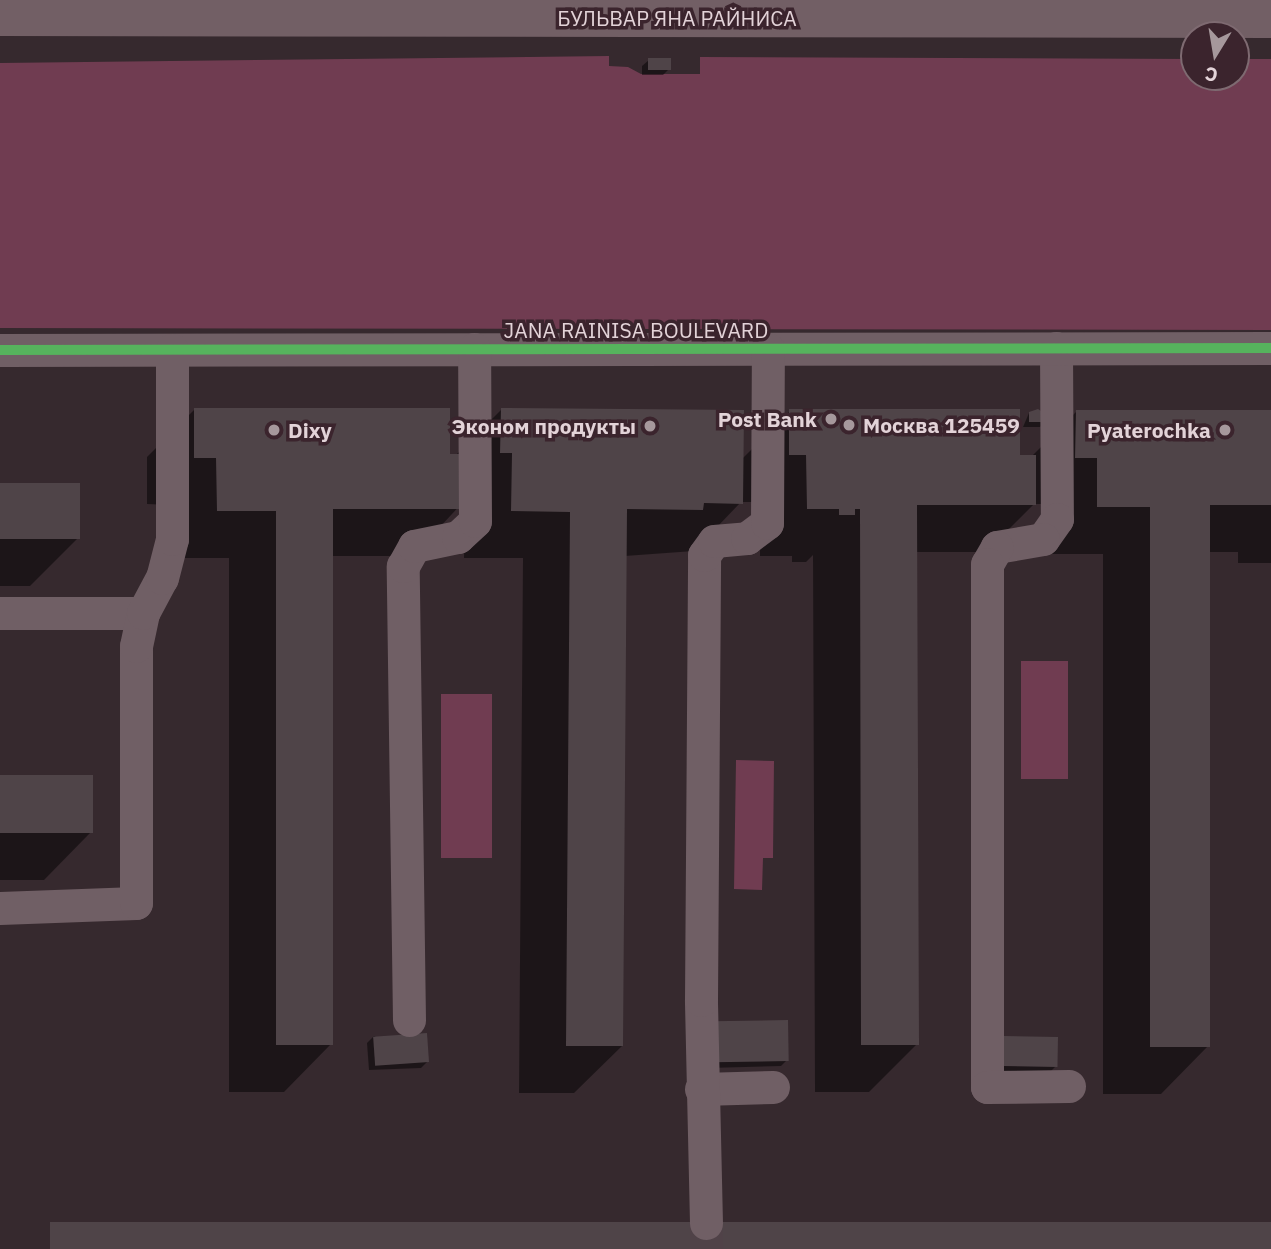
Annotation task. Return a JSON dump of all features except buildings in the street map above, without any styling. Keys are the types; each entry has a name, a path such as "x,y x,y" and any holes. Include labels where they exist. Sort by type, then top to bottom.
{"main road":[{"name":"БУЛЬВАР ЯНА РАЙНИСА","path":"0,17 1271,19"}],"street":[{"path":"1056,348 1057,519 1043,539 997,547 987,564 987,1087 1069,1086"},
{"name":"JANA RAINISA BOULEVARD","path":"0,350 1271,348"},
{"path":"409,1020 403,566 414,546 458,537 475,521 474,349"},
{"path":"706,1223 701,1089 704,555 714,541 747,538 767,523 768,349"},
{"path":"0,908 136,903 136,646 142,612 162,578 172,539 173,350"},
{"path":"0,613 142,612"},
{"path":"701,1089 773,1087"}],"shaded area":[{"path":"609,56 609,66 628,67 641,74 700,74 700,57 1180,59 1180,91 1250,91 1250,59 1271,59 1271,330 0,328 0,63"},
{"path":"1021,661 1068,661 1068,779 1021,779"},
{"path":"441,694 492,694 492,858 441,858"},
{"path":"736,760 774,761 773,858 763,858 762,890 734,889"}],"tunnel":[{"path":"706,1223 707,1249"}],"cycle path":[{"path":"0,350 1271,348"}],"place":[{"name":"Post Bank","path":"831,419"},
{"name":"Москва 125459","path":"849,425"},
{"name":"Эконом продукты","path":"650,426"},
{"name":"Dixy","path":"274,430"},
{"name":"Pyaterochka","path":"1225,430"}]}
